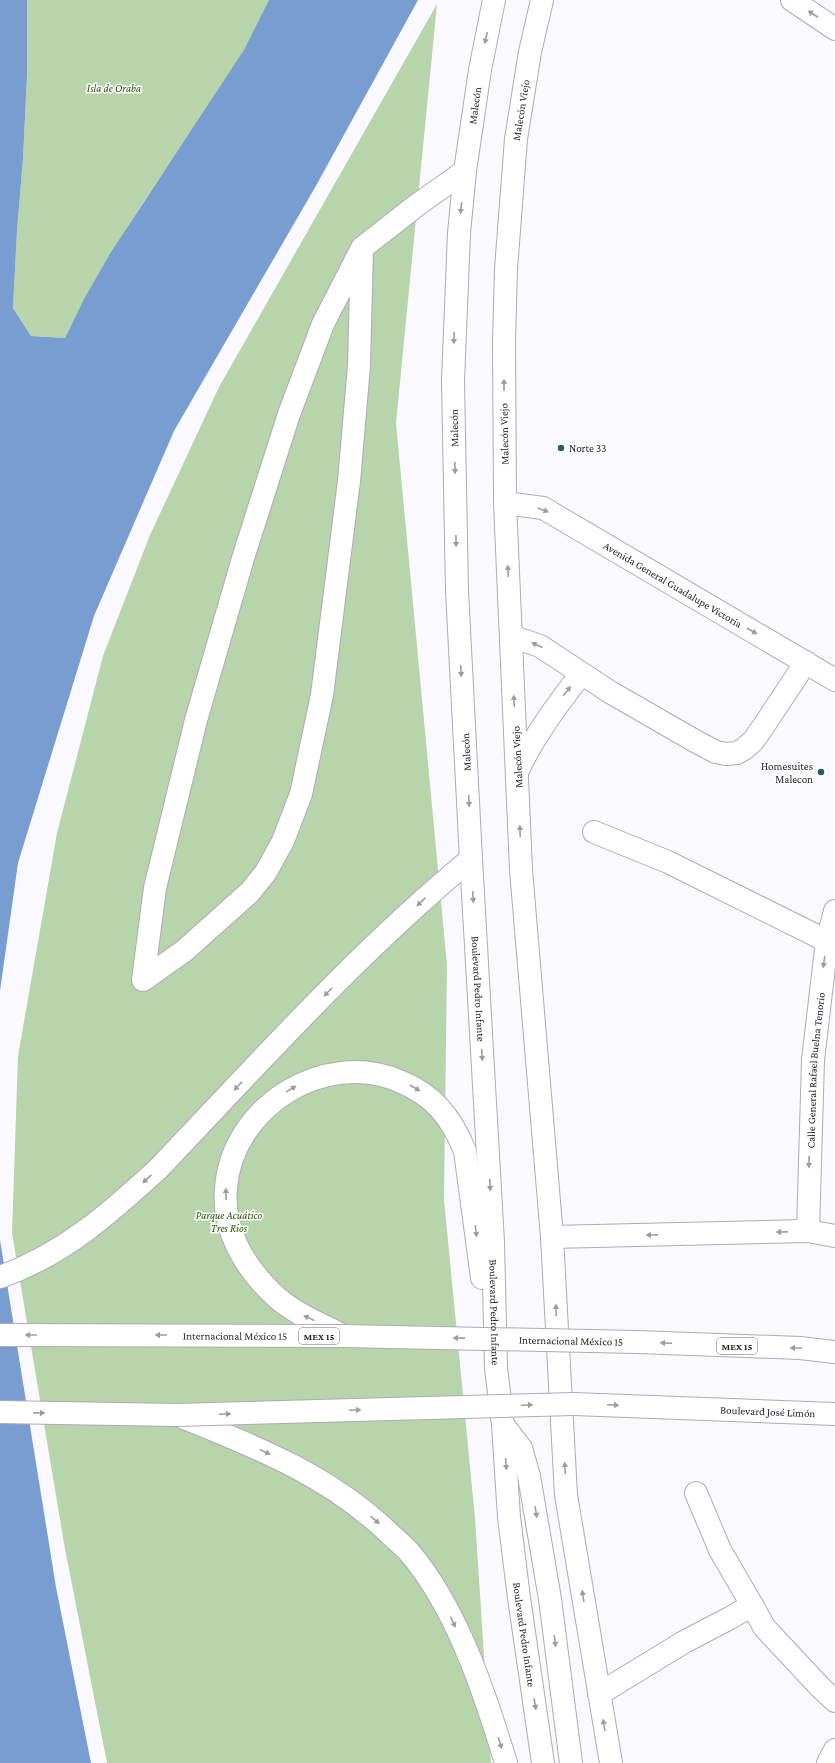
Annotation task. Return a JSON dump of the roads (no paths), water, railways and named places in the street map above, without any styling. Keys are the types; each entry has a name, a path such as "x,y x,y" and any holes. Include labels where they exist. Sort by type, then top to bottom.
{"main road":[{"name":"Malecón","path":"471,859 457,591 453,381 459,233 465,171 480,70 494,0"},
{"name":"Malecón Viejo","path":"542,0 530,52 516,139 506,269 504,341 505,503 521,870 552,1237"},
{"path":"792,0 835,29"},
{"path":"362,248 359,366 349,481 322,695 301,794 282,841 266,872 250,892 184,951 143,980 156,881 196,720 244,555 289,414 323,324 362,248 417,205 465,171"},
{"name":"Avenida General Guadalupe Victoria","path":"505,503 544,508 835,680"},
{"path":"511,636 540,646 581,674 695,742 716,752 726,754 737,753 753,741 764,727 806,662"},
{"path":"517,772 530,745 551,713 581,674"},
{"path":"594,832 668,862 827,941"},
{"path":"0,1278 34,1264 64,1247 128,1196 158,1169 347,972 450,876 471,859"},
{"name":"Boulevard Pedro Infante","path":"471,859 493,1242 496,1368 508,1430 509,1517 543,1763"},
{"name":"Calle General Rafael Buelna Tenorio","path":"808,1231 813,1060 827,941 835,911"},
{"path":"344,1336 289,1307 272,1294 258,1279 241,1255 232,1235 227,1212 225,1189 229,1165 242,1137 259,1114 276,1099 295,1086 321,1076 342,1072 367,1072 385,1075 416,1088 437,1104 458,1133 464,1151 496,1368"},
{"path":"627,1763 609,1755 566,1495 552,1237 808,1231 835,1236"},
{"name":"Internacional México 15","path":"0,1335 344,1336 638,1342 800,1348 835,1352"},
{"name":"Boulevard José Limón","path":"177,1415 574,1404 835,1414"},
{"path":"0,1412 177,1415 252,1446 307,1472 339,1492 374,1518 409,1552 433,1586 450,1616 470,1660 491,1713 506,1763"},
{"path":"508,1430 521,1448 530,1476 539,1527 571,1763"},
{"path":"696,1493 720,1550 764,1626 820,1687 835,1701"},
{"path":"599,1694 684,1642 752,1605"},
{"path":"828,1763 835,1750"}],"water":[{"path":"0,0 27,0 27,76 13,308 31,336 65,338 84,299 111,252 244,50 269,0 418,0 317,184 174,431 94,616 18,863 0,991"},
{"path":"0,1240 56,1587 91,1763 0,1763"}],"place":[{"name":"Norte 33","path":"561,448"},
{"name":"Homesuites Malecon","path":"821,772"}],"park label":[{"name":"Isla de Oraba","path":"114,88"},
{"name":"Parque Acuático Tres Rios","path":"229,1221"}]}
